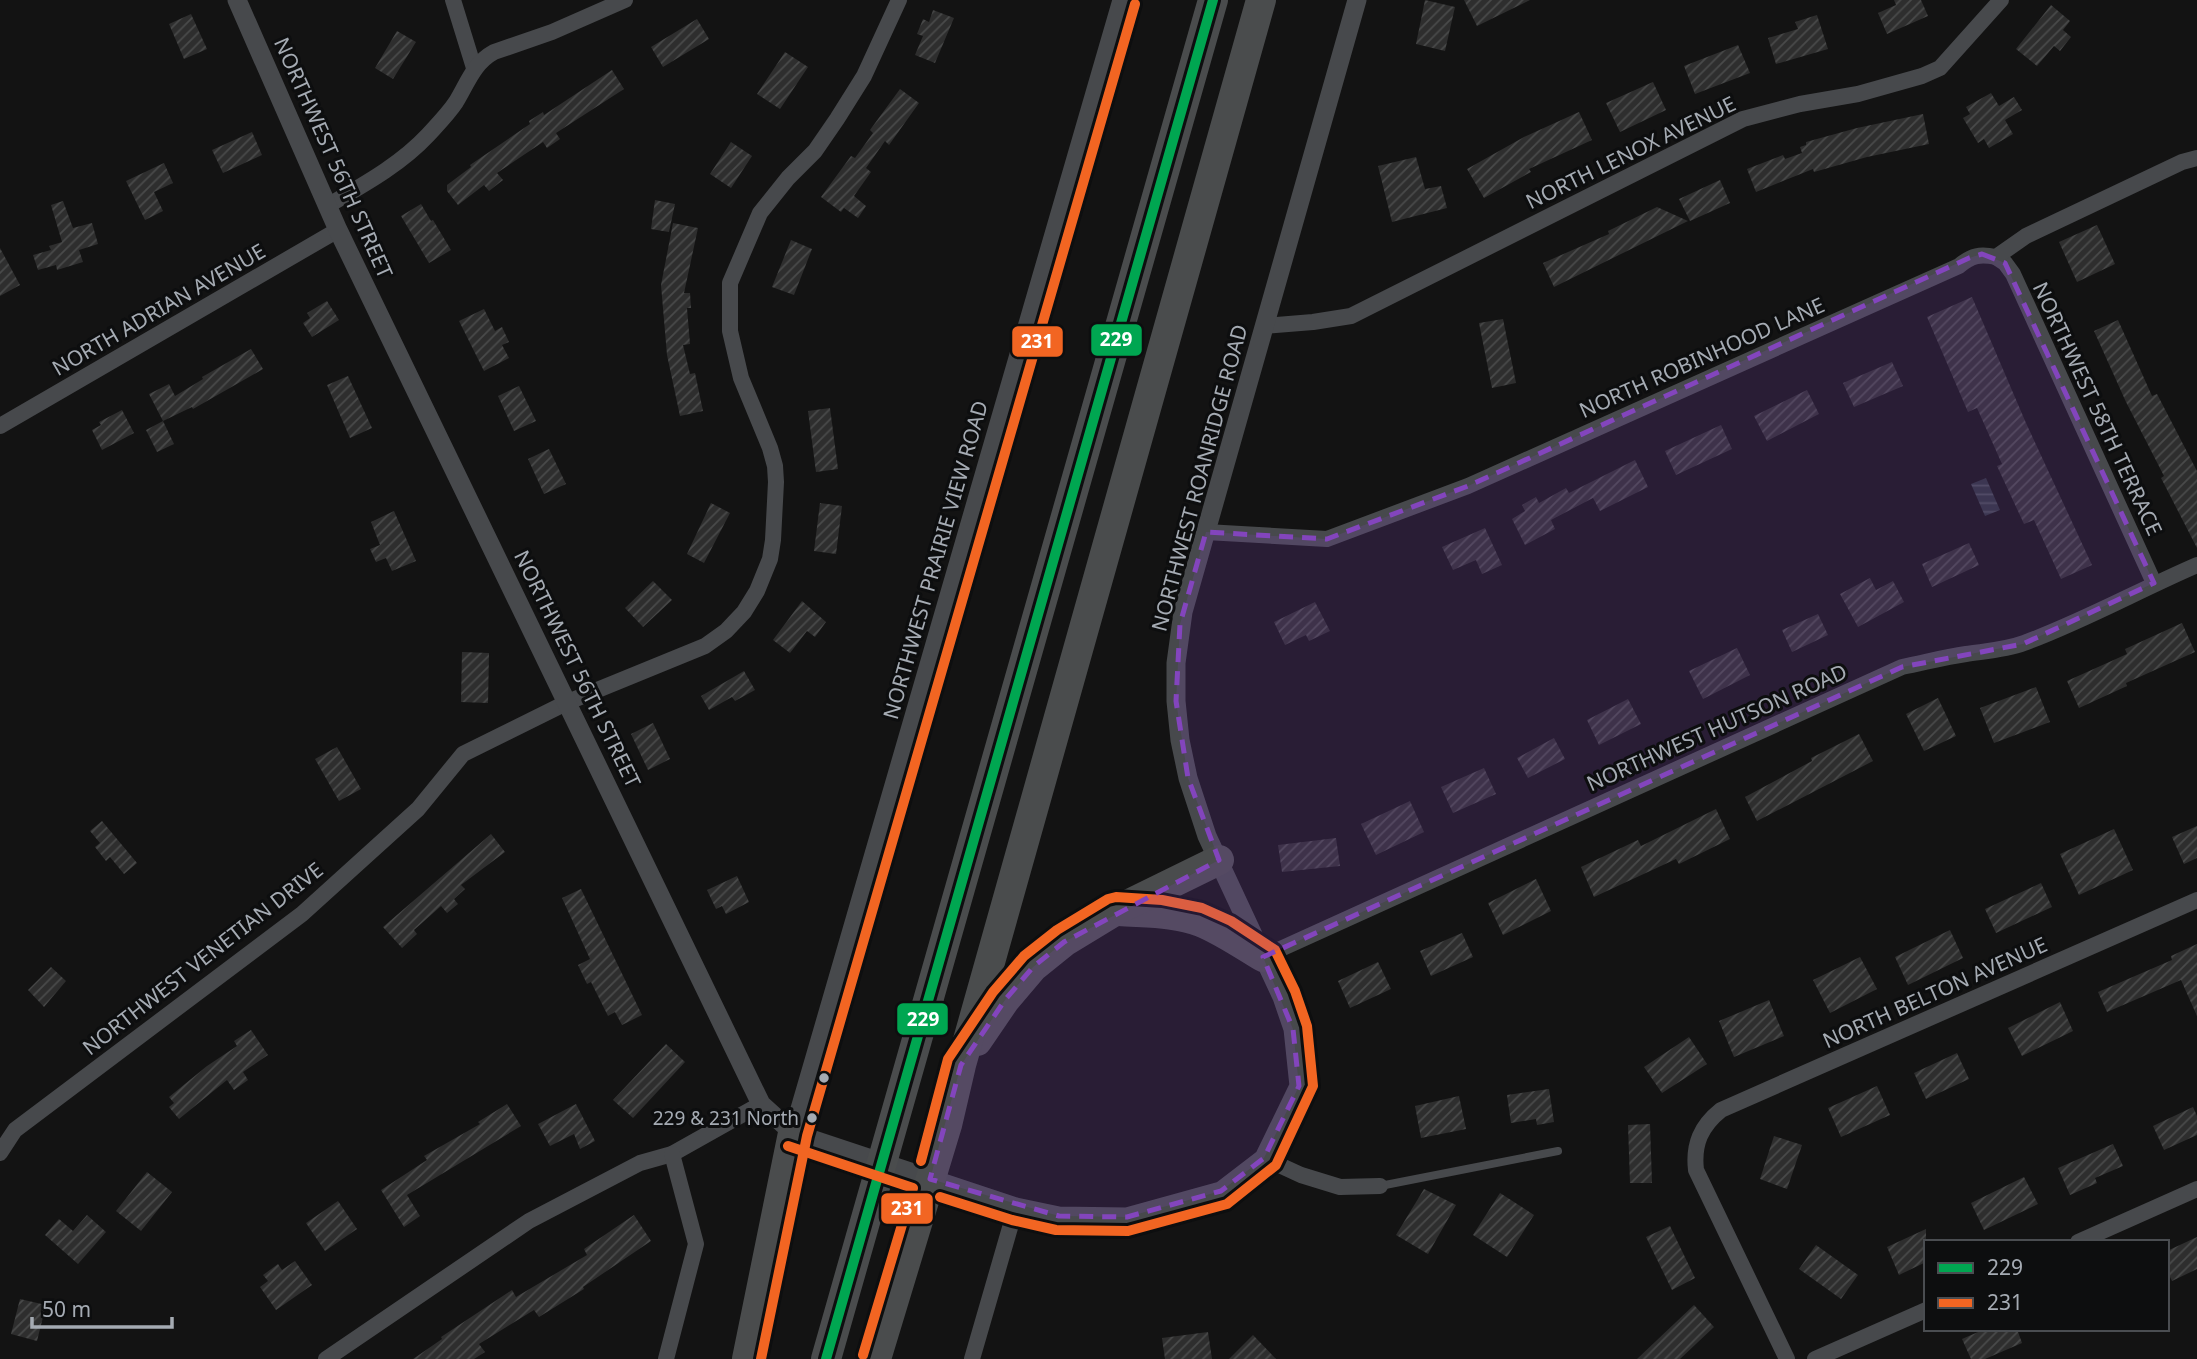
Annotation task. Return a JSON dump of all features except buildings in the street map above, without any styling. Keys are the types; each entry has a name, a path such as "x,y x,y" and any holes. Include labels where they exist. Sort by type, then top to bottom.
{"highway":[{"path":"826,1359 865,1214 1213,0"},
{"path":"876,1359 947,1125 961,1065 1261,0"},
{"path":"961,1065 1005,1000 1032,967 1064,942 1115,911 1219,860"},
{"path":"1115,911 1161,914 1198,921 1263,957"},
{"path":"747,1359 793,1133"}],"street":[{"name":"NORTHWEST 56TH STREET","path":"237,0 338,230 761,1104 793,1133 1016,1207"},
{"path":"453,0 474,68"},
{"path":"327,206 379,176 426,137 455,102 474,68 483,58 625,0"},
{"path":"568,702 705,646 726,631 744,612 757,591 770,559 773,540 775,466 770,447 741,378 730,331 730,283 760,214 788,178 815,151 837,119 864,76 899,0"},
{"name":"NORTHWEST PRAIRIE VIEW ROAD","path":"793,1133 1122,0"},
{"name":"NORTHWEST ROANRIDGE ROAD","path":"1016,1207 1059,1216 1128,1217 1221,1191 1264,1158 1299,1086 1293,1029 1282,997 1207,836 1188,778 1176,701 1177,663 1181,624 1357,0"},
{"name":"NORTH LENOX AVENUE","path":"1264,326 1313,323 1351,316 1743,119 1800,104 1858,94 1923,76 1940,68 2001,0"},
{"name":"NORTH ROBINHOOD LANE","path":"1206,532 1327,539 1468,486 1959,266 1969,258 1982,254 1996,257 2026,236 2197,158"},
{"name":"NORTH ADRIAN AVENUE","path":"0,426 338,230"},
{"name":"NORTHWEST 58TH TERRACE","path":"1996,257 2005,263 2013,274 2154,583"},
{"name":"NORTHWEST HUTSON ROAD","path":"1263,957 1902,667 2023,644 2197,565"},
{"name":"NORTHWEST VENETIAN DRIVE","path":"0,1153 15,1130 302,914 418,809 463,754 568,702"},
{"name":"NORTH BELTON AVENUE","path":"1787,1359 1700,1182 1694,1156 1700,1135 1710,1119 1721,1110 2197,900"},
{"path":"326,1359 529,1222 639,1163 671,1154 761,1104"},
{"path":"666,1359 696,1244 671,1154"},
{"path":"1264,1158 1301,1175 1340,1187 1380,1186"},
{"path":"2082,1240 2197,1189"},
{"path":"972,1359 1016,1207"},
{"path":"1815,1359 1924,1311"}],"lane":[{"path":"1380,1186 1558,1151"}],"highlighted area":[{"path":"1982,254 2005,263 2154,583 2023,644 1902,667 1263,957 1293,1029 1299,1086 1264,1158 1221,1191 1127,1217 1059,1216 930,1179 961,1065 1005,1000 1033,967 1064,942 1219,860 1188,778 1176,701 1180,624 1206,532 1327,539 1468,486 1969,258"}],"shaded area":[{"path":"1986,478 2000,510 1985,516 1971,484"}],"transit line":[{"name":"229","path":"826,1359 1213,0"},
{"name":"231","path":"761,1359 807,1136 1135,4"},
{"name":"231","path":"921,1161 948,1059 993,992 1024,956 1057,930 1108,899 1116,897 1162,900 1202,908 1231,921 1275,950 1295,991 1307,1026 1313,1086 1276,1165 1227,1204 1128,1231 1056,1230 1012,1220 940,1197"},
{"name":"231","path":"788,1146 913,1188 863,1355"}],"place":[{"name":"229 & 231 North","path":"812,1118"}]}
